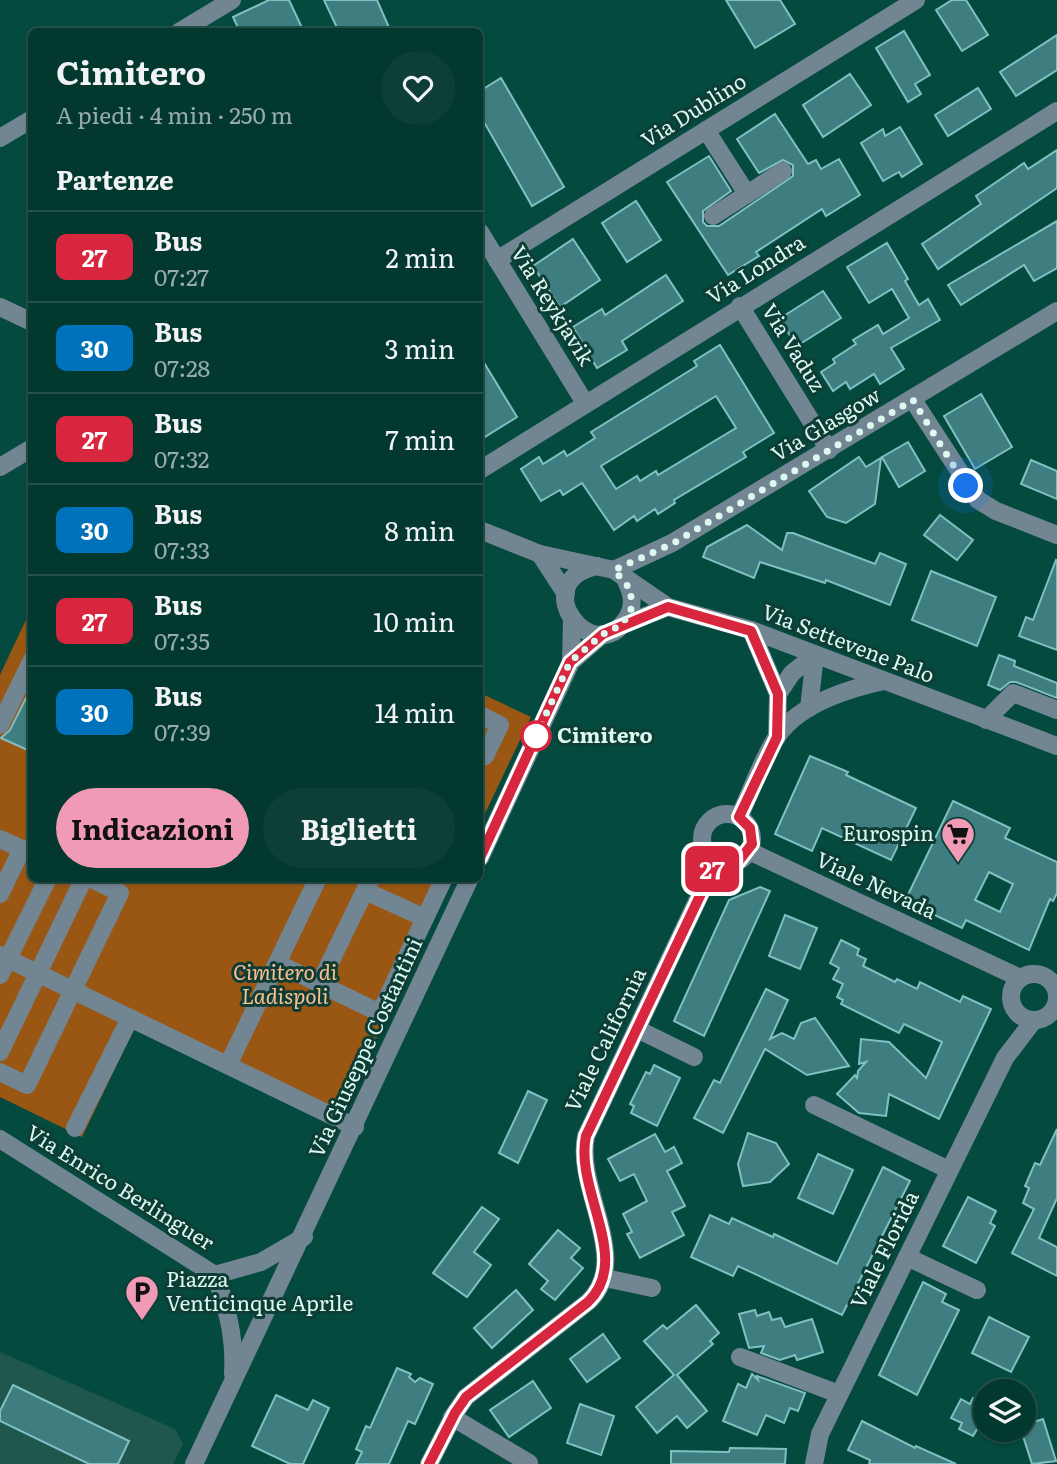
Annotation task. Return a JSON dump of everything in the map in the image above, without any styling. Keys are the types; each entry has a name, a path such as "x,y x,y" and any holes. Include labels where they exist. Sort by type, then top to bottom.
{"street":[{"path":"186,28 232,0"},
{"name":"Via Dublino","path":"497,260 916,0"},
{"name":"Via Londra","path":"483,468 1057,111"},
{"path":"0,138 28,122"},
{"path":"706,130 747,194"},
{"path":"713,216 783,172"},
{"name":"Via Reykjavik","path":"483,237 585,403"},
{"name":"Via Vaduz","path":"740,306 829,450"},
{"path":"0,307 28,320"},
{"name":"Via Glasgow","path":"613,572 672,544 1057,311"},
{"path":"913,400 978,500 996,511 1057,534"},
{"path":"0,467 28,450"},
{"name":"Via Settevene Palo","path":"483,531 540,554 613,572 668,607 751,631 1057,746"},
{"path":"540,554 566,594 567,612 572,620 585,631 603,634"},
{"path":"566,594 576,575 613,572 631,590 631,610 620,626"},
{"path":"570,662 603,634 668,607"},
{"path":"483,852 570,662 572,620"},
{"path":"751,631 778,694 777,737"},
{"path":"778,694 792,673 815,655"},
{"path":"809,708 815,655"},
{"path":"0,725 28,674"},
{"path":"739,817 777,737 809,708 854,687 884,681"},
{"path":"986,720 1013,692 1057,710"},
{"path":"483,716 500,725 485,756 483,755"},
{"path":"732,814 739,817 750,828 749,851 738,862 716,862 705,850 702,835 705,827 716,817 732,814"},
{"path":"0,839 22,849 0,894"},
{"name":"Viale Nevada","path":"749,851 1020,978"},
{"name":"Viale California","path":"606,1278 606,1255 585,1168 584,1145 590,1126 716,862"},
{"path":"46,882 3,963 38,973 355,1127"},
{"path":"0,1052 82,882"},
{"path":"0,1072 27,1085 120,893 98,882"},
{"path":"228,1065 315,882"},
{"path":"277,963 380,1013 442,882"},
{"name":"Via Giuseppe Costantini","path":"194,1464 304,1237 468,882"},
{"path":"320,984 368,885 425,918"},
{"name":"Viale Nevada","path":"984,962 1012,1002"},
{"path":"1038,974 1051,982 1057,1002 1053,1010 1034,1020 1025,1019 1012,1002 1020,978 1038,974"},
{"name":"Viale Florida","path":"1004,1058 1012,1002"},
{"path":"75,1128 130,1018"},
{"name":"Viale Florida","path":"814,1464 819,1437 839,1394 1004,1058 1034,1020"},
{"path":"637,1029 694,1057"},
{"path":"814,1105 949,1170"},
{"name":"Via Enrico Berlinguer","path":"0,1139 215,1276"},
{"path":"232,1385 235,1344 229,1313 215,1276 261,1262 304,1237"},
{"path":"906,1257 977,1290"},
{"path":"429,1464 452,1417 477,1387 588,1302 600,1290 606,1278 652,1288"},
{"path":"740,1357 839,1394"},
{"path":"452,1417 530,1463"}],"shaded area":[{"path":"0,1352 175,1429 183,1444 173,1464 0,1464"}],"green space":[{"name":"Cimitero di Ladispoli","path":"28,615 28,882 452,882 334,1126 134,1029 82,1137 0,1097 0,675"},
{"path":"483,694 531,717 483,818"}],"building":[{"path":"269,0 289,0 302,28 238,28 233,17"},
{"path":"324,0 377,0 389,28 337,28"},
{"path":"726,0 780,0 795,24 755,48"},
{"path":"952,0 966,0 988,35 962,51 936,10"},
{"path":"904,31 930,75 915,84 921,94 908,102 876,48"},
{"path":"1057,35 1057,70 1016,96 1000,72"},
{"path":"850,74 871,105 823,137 803,105"},
{"path":"501,78 564,187 532,206 483,120 483,89"},
{"path":"978,88 991,109 948,136 935,115"},
{"path":"775,114 808,164 816,160 821,169 839,159 860,195 826,216 822,209 756,252 759,256 728,275 667,182 709,156 731,191 703,211 703,222 707,226 719,226 793,176 793,165 783,160 759,173 737,139"},
{"path":"900,127 922,164 902,177 899,172 883,181 861,143 883,129 885,136"},
{"path":"1057,150 1057,188 938,269 922,244 981,204 976,196 1024,163 1028,169"},
{"path":"636,201 661,240 627,262 602,223"},
{"path":"1057,221 1057,268 1034,281 1024,265 961,305 948,285"},
{"path":"573,239 600,280 560,307 533,266"},
{"path":"887,243 908,279 905,281 919,305 928,299 940,320 891,348 904,369 880,384 874,374 850,389 846,382 833,391 821,372 835,363 833,359 856,344 853,340 878,325 883,334 909,318 892,289 869,303 847,267"},
{"path":"666,275 683,301 622,341 627,350 597,368 573,327 602,309 605,315"},
{"path":"823,291 841,318 797,346 779,319"},
{"path":"720,345 774,433 743,452 746,457 674,500 675,503 658,514 655,509 637,521 634,516 614,530 582,483 563,495 560,490 541,501 521,469 539,457 543,464 564,451 567,456 595,438 591,432 697,366 694,361","holes":["716,396 736,428 658,475 656,471 640,481 637,476 616,489 601,466"]},
{"path":"483,361 517,417 483,438"},
{"path":"981,394 1012,447 975,469 944,416"},
{"path":"908,442 925,471 899,487 882,457"},
{"path":"859,457 866,467 881,458 875,504 846,523 827,517 809,491"},
{"path":"1031,460 1057,471 1057,499 1021,484"},
{"path":"940,515 973,540 957,560 924,535"},
{"path":"747,525 782,550 787,533 793,533 875,564 880,553 906,564 890,605 826,580 825,583 760,562 754,578 703,557 707,547"},
{"path":"1056,560 1057,650 1019,636 1026,617 1033,620"},
{"path":"931,571 996,597 977,646 912,620"},
{"path":"999,655 1015,661 1014,666 1057,683 1057,698 1016,682 1010,682 1000,690 988,685"},
{"path":"26,698 28,699 28,750 1,738 10,730"},
{"path":"810,756 848,772 846,775 916,808 891,860 822,828 812,851 775,834"},
{"path":"953,801 1010,828 1005,838 1057,862 1057,893 1053,901 1050,899 1029,950 966,920 962,928 905,901","holes":["989,872 1013,884 1000,912 975,900"]},
{"path":"760,887 770,891 704,1036 674,1021 729,900"},
{"path":"785,915 817,928 800,969 769,956"},
{"path":"841,940 859,949 857,955 866,959 863,966 895,982 897,979 917,989 920,982 960,1002 963,996 991,1009 939,1119 889,1094 886,1116 859,1113 837,1094 855,1075 857,1078 858,1071 866,1062 859,1064 861,1039 889,1042 926,1078 942,1042 904,1024 899,1033 841,1004 843,1000 837,997 843,984 833,979 839,968 830,963"},
{"path":"766,989 788,1000 770,1039 782,1033 794,1039 801,1023 815,1018 849,1066 807,1075 765,1049 723,1133 694,1118 714,1080 720,1083"},
{"path":"654,1065 680,1078 657,1126 631,1113 634,1106 630,1104 646,1072 650,1074"},
{"path":"528,1091 547,1100 518,1163 499,1153"},
{"path":"1057,1129 1057,1198 1039,1238 1057,1247 1057,1276 1012,1253 1034,1209 1023,1203 1029,1188 1025,1186 1035,1163 1040,1165"},
{"path":"748,1133 776,1143 789,1164 770,1182 743,1186 738,1164"},
{"path":"655,1134 665,1152 674,1147 682,1163 667,1171 685,1206 672,1212 684,1235 640,1258 627,1234 632,1232 623,1214 647,1201 634,1174 620,1181 608,1159"},
{"path":"818,1154 853,1170 833,1214 798,1198"},
{"path":"883,1167 910,1181 842,1315 738,1266 733,1276 691,1257 710,1215 729,1224 732,1218 773,1237 774,1234 837,1264"},
{"path":"968,1197 996,1211 990,1223 995,1226 976,1263 943,1246"},
{"path":"482,1207 499,1219 474,1252 491,1265 467,1297 433,1273"},
{"path":"558,1230 580,1248 571,1258 583,1268 555,1300 541,1289 548,1281 529,1264"},
{"path":"923,1282 946,1294 942,1302 959,1310 917,1395 879,1375"},
{"path":"516,1290 533,1310 492,1348 474,1328"},
{"path":"696,1305 719,1333 710,1341 713,1344 677,1375 707,1411 687,1428 677,1416 657,1433 636,1407 674,1375 644,1341 663,1325 667,1329"},
{"path":"755,1310 757,1316 769,1312 772,1320 781,1318 785,1327 812,1319 823,1352 797,1360 795,1355 780,1360 761,1353 764,1346 749,1348 739,1314"},
{"path":"989,1317 1029,1337 1011,1372 972,1353"},
{"path":"603,1334 620,1358 587,1382 570,1359"},
{"path":"397,1368 411,1374 409,1377 415,1382 420,1378 433,1384 415,1424 408,1421 389,1464 356,1464 362,1452 356,1449 366,1426 370,1428"},
{"path":"752,1374 758,1380 757,1376 805,1393 798,1411 790,1408 784,1423 766,1415 757,1435 723,1421 738,1384 746,1388"},
{"path":"533,1381 551,1408 509,1437 490,1410"},
{"path":"13,1385 129,1441 118,1464 89,1464 0,1421 0,1411"},
{"path":"276,1395 308,1410 313,1400 329,1408 303,1464 290,1464 252,1446"},
{"path":"973,1398 973,1436 959,1429 962,1423 951,1418 961,1399 970,1404"},
{"path":"580,1404 614,1416 601,1455 567,1443"},
{"path":"1043,1419 1056,1461 1032,1464 1025,1442 1036,1442 1036,1421"},
{"path":"862,1421 915,1448 916,1446 956,1464 869,1464 870,1460 848,1450"},
{"path":"730,1448 786,1449 785,1464 671,1464 671,1451 729,1452"}],"bus line":[{"name":"27","path":"429,1464 459,1405 466,1397 588,1302 604,1282 607,1260 585,1168 586,1136 716,862 738,862 752,844 750,828 739,817 777,737 778,694 751,631 668,607 603,634 570,662 483,851"}],"place":[{"name":"Cimitero","path":"536,736"},
{"name":"Eurospin","path":"958,864"},
{"name":"Piazza Venticinque Aprile","path":"142,1322"}],"route":[{"path":"536,736 570,662 603,634 620,626 631,610 631,590 614,570 672,544 913,400 966,486"}]}
